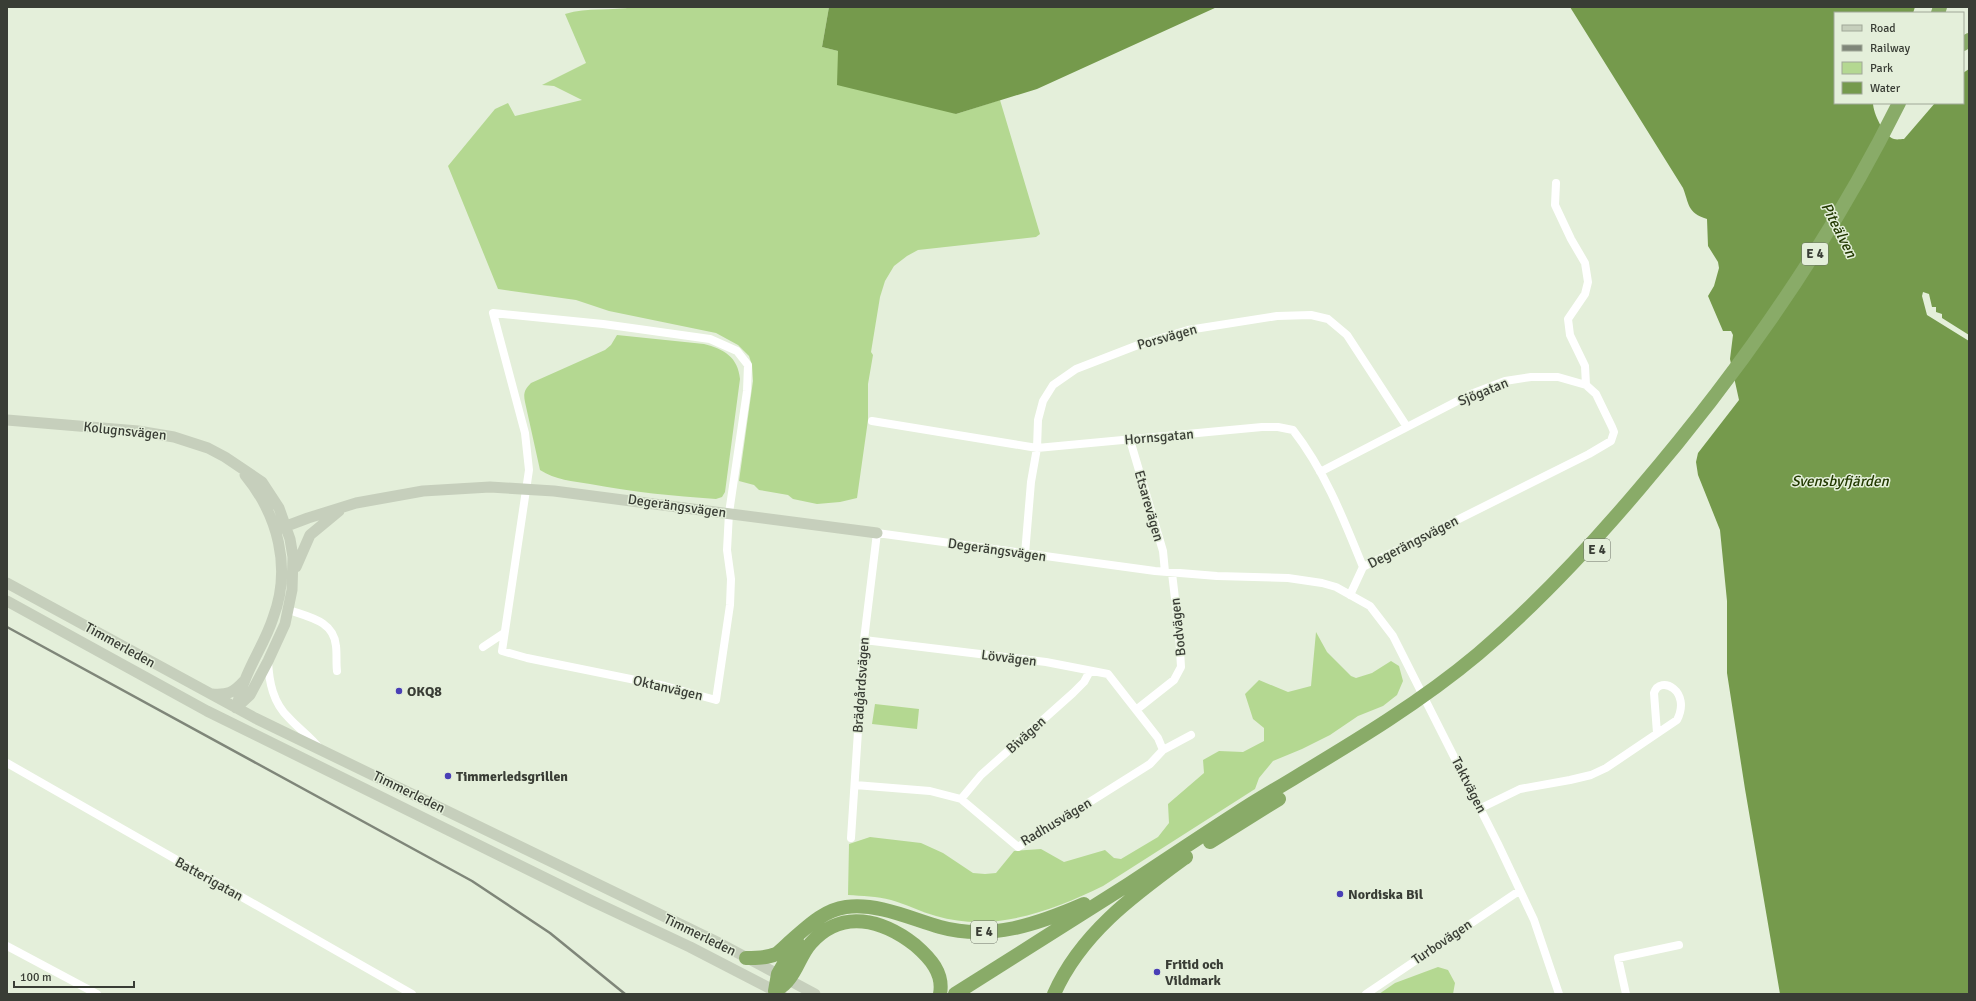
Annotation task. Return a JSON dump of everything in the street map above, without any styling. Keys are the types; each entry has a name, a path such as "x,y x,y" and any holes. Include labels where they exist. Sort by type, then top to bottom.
{"highway":[{"name":"E 4","path":"1891,128 1899,104"},
{"name":"E 4","path":"968,994 1186,857 1435,692 1570,568 1732,379 1823,242 1891,128 1908,104"},
{"name":"E 4","path":"955,994 1367,733 1419,703"},
{"name":"E 4","path":"1054,994 1069,966 1096,930 1127,902 1186,857"},
{"name":"E 4","path":"746,958 763,957 775,954 804,931 821,915 845,907 885,910 960,931 1002,931 1037,922 1070,910 1111,890 1160,863"},
{"name":"E 4","path":"784,977 820,933 843,922 869,922 894,931 906,938 929,959 939,973 940,994"},
{"name":"E 4","path":"778,993 804,931"}],"main road":[{"name":"Kolugnsvägen","path":"7,420 124,430 174,437 208,448 237,465 254,487 292,547 294,574"},
{"name":"Degerängsvägen","path":"281,528 308,518 356,504 423,491 490,487 554,490 877,533"},
{"name":"Kolugnsvägen","path":"236,708 250,695 285,624 289,610 294,574 300,554 310,535 343,508"},
{"name":"Kolugnsvägen","path":"229,721 236,708 244,681 274,618 279,597 282,564 281,528"},
{"name":"Timmerleden","path":"7,583 236,708 746,958 815,994"},
{"name":"Timmerleden","path":"7,601 229,721 590,900 690,947 778,993"},
{"name":"Kolugnsvägen","path":"211,694 224,694 235,691 244,681"}],"street":[{"path":"1556,183 1556,205 1571,239 1585,263 1588,282 1585,294 1568,319 1570,335 1585,366 1586,385"},
{"name":"Oktanvägen","path":"494,313 603,324 710,340 738,351 748,365 747,391 729,513 727,550 731,579 730,605 716,700 664,686 527,658 502,651 529,470 525,433 494,313"},
{"name":"Porsvägen","path":"1025,554 1031,482 1037,448 1038,420 1043,401 1053,385 1076,369 1138,345 1188,330 1277,316 1311,315 1328,319 1339,326 1347,335 1407,427"},
{"name":"Sjögatan","path":"1320,472 1471,394 1505,381 1531,377 1558,377 1586,385"},
{"name":"Degerängsvägen","path":"877,533 1168,572 1216,576 1288,578 1322,583 1350,595 1363,567 1590,454 1611,441 1614,432 1612,427 1596,394 1586,385"},
{"name":"Hornsgatan","path":"872,422 1037,448 1278,427 1293,430 1311,453 1347,526 1363,567"},
{"name":"Etsarevägen","path":"1130,440 1168,572"},
{"name":"Brädgårdsvägen","path":"851,838 864,640 877,533"},
{"name":"Bodvägen","path":"1136,710 1174,680 1181,667 1179,633 1168,572"},
{"name":"Taktvägen","path":"1350,595 1370,606 1393,636 1481,808 1534,920 1558,994"},
{"path":"289,610 326,624 332,633 336,644 337,671"},
{"path":"483,647 504,633"},
{"name":"Lövvägen","path":"864,640 1046,662 1108,674 1136,710"},
{"path":"268,661 272,689 278,703 288,718 310,736 322,751"},
{"name":"Bivägen","path":"962,800 981,775 1073,693 1084,682 1090,671"},
{"path":"1481,808 1520,789 1591,775 1606,768 1677,720 1679,716 1681,697 1678,691 1667,686 1660,686 1654,693 1657,733"},
{"path":"1136,710 1158,738 1163,750"},
{"name":"Radhusvägen","path":"855,785 930,791 962,800 1018,847 1150,764 1163,750 1191,735"},
{"name":"Batterigatan","path":"7,764 412,994"},
{"name":"Turbovägen","path":"1366,994 1519,891"},
{"path":"1626,994 1618,958 1679,945"},
{"path":"7,946 97,994"}],"green space":[{"path":"634,7 829,7 822,47 838,51 956,114 1000,100 1040,234 1036,237 918,250 894,266 885,281 880,297 871,352 873,355 868,384 868,420 857,498 840,502 817,504 793,499 788,495 759,490 754,485 739,481 753,381 752,365 749,356 738,345 716,333 609,311 576,300 498,289 448,166 495,109 508,103 515,116 582,100 554,86 542,85 586,63 565,14 591,10"},
{"path":"617,335 704,344 724,351 733,360 739,371 740,379 725,492 722,497 716,499 700,498 621,489 564,480 540,470 524,399 526,389 531,383 605,350 611,345"},
{"path":"1316,632 1327,652 1351,676 1356,678 1372,673 1391,661 1399,666 1403,681 1397,695 1383,706 1358,716 1330,735 1273,761 1259,778 1255,789 1103,886 1064,904 1043,911 1001,921 979,922 958,921 936,916 886,899 870,896 848,895 849,844 870,837 921,843 943,853 973,873 996,873 1014,851 1041,849 1064,862 1105,850 1114,858 1121,859 1158,837 1169,823 1168,804 1204,773 1203,760 1219,751 1243,752 1264,741 1264,728 1253,719 1245,694 1259,680 1288,692 1311,686"},
{"path":"875,704 919,709 917,729 872,724"},
{"path":"1438,967 1448,970 1455,983 1453,994 1379,994 1395,983"}],"water":[{"path":"829,7 1217,7 1037,89 956,114 837,85 838,51 822,47"},
{"name":"Svensbyfjärden","path":"1570,7 1915,7 1913,12 1834,12 1834,104 1873,104 1877,118 1886,134 1895,139 1904,139 1934,104 1964,104 1964,72 1969,69 1969,335 1942,318 1942,314 1936,312 1936,307 1932,307 1929,294 1923,292 1922,296 1927,315 1969,341 1969,994 1780,994 1727,673 1727,601 1720,530 1698,475 1696,462 1698,453 1739,400 1730,359 1733,335 1731,331 1723,331 1708,296 1714,286 1719,268 1718,262 1708,246 1707,219 1700,217 1692,211 1683,188"}],"railway":[{"path":"7,627 472,881 550,933 625,994"}],"place":[{"name":"OKQ8","path":"399,691"},
{"name":"Timmerledsgrillen","path":"448,776"},
{"name":"Nordiska Bil","path":"1340,894"},
{"name":"Fritid och Vildmark","path":"1157,972"}],"water label":[{"name":"Piteälven","path":"1839,230"}]}
